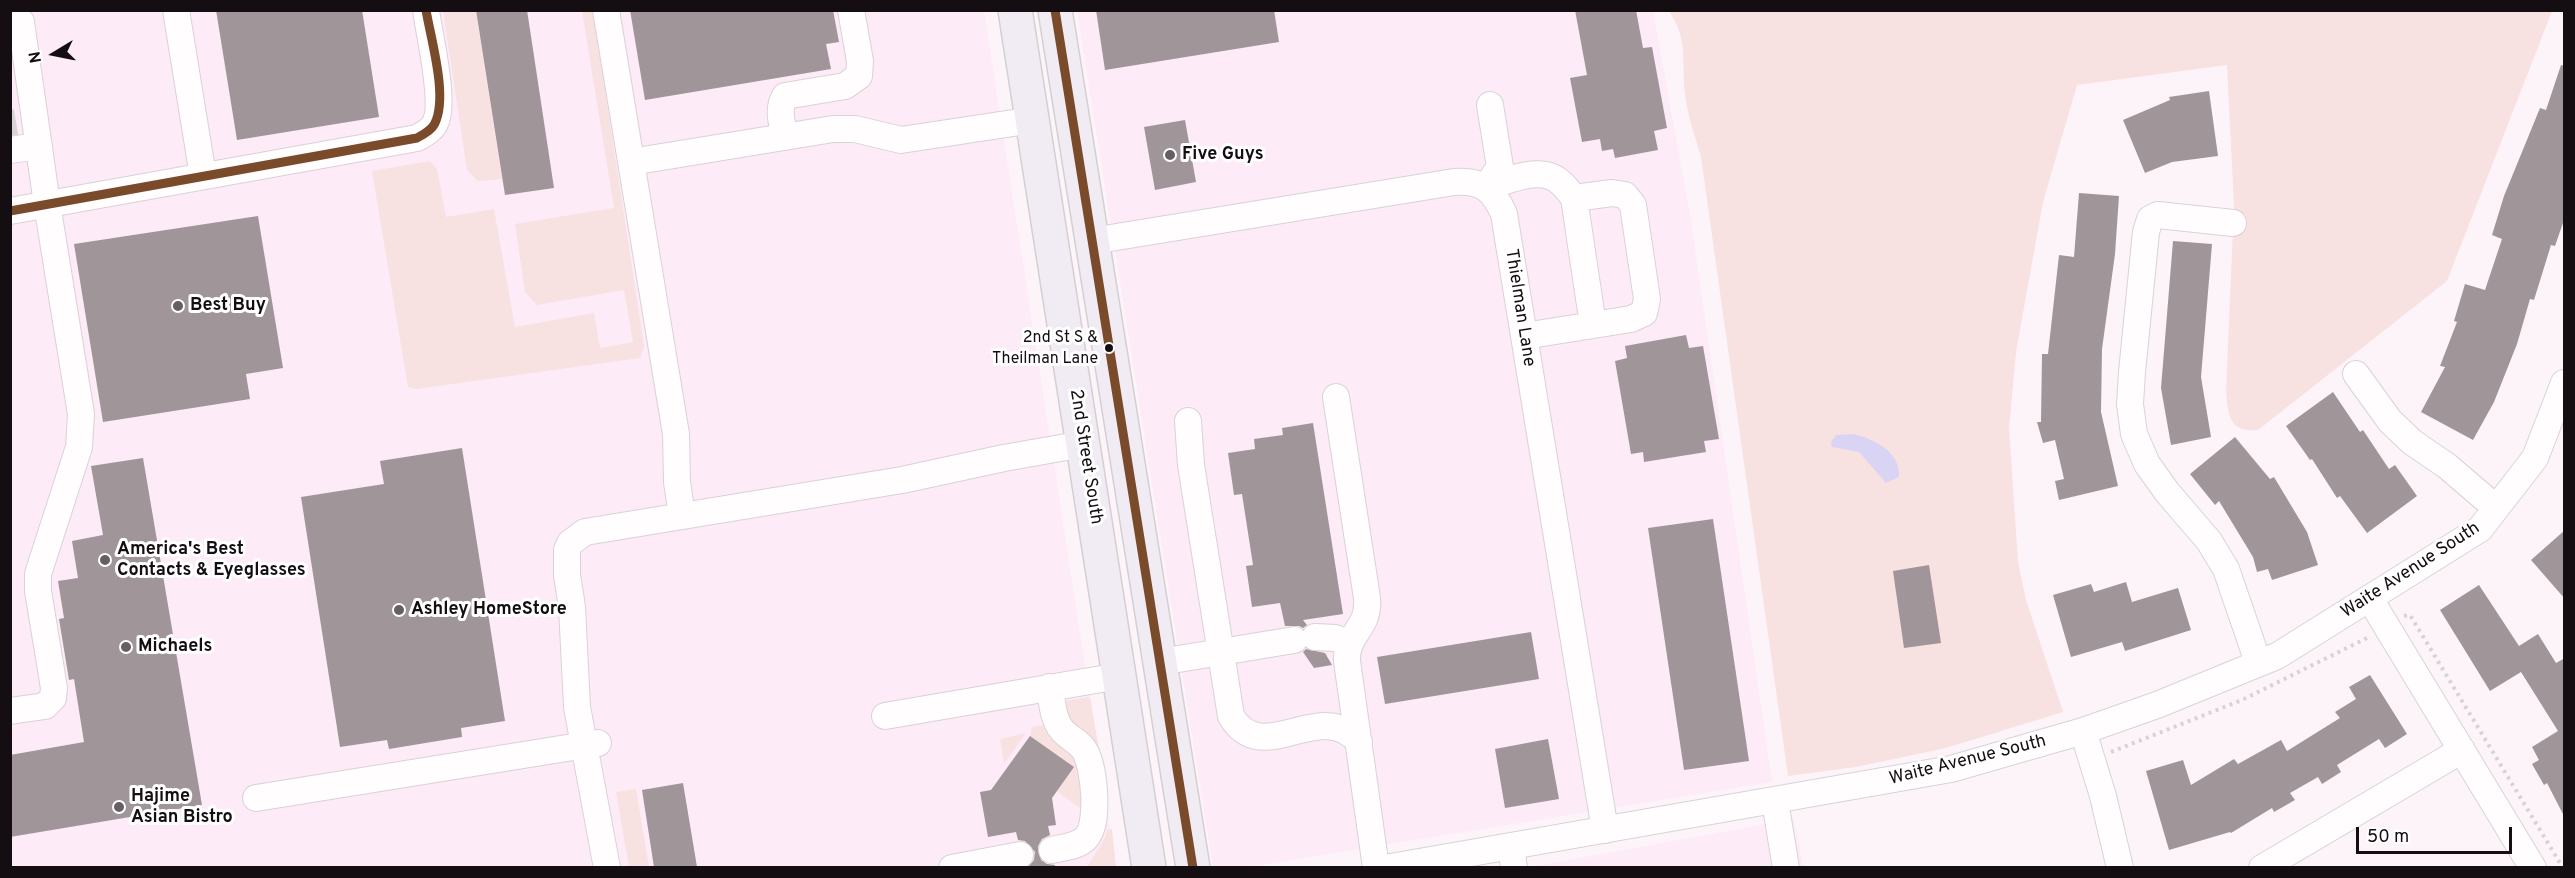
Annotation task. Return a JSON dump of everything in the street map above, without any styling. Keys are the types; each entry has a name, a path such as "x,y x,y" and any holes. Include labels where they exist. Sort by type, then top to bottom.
{"highway":[{"name":"2nd Street South","path":"1015,10 1149,867"},
{"path":"1055,10 1193,867"}],"street":[{"path":"176,10 203,176"},
{"path":"10,211 417,138 435,125 438,116 426,10"},
{"path":"606,10 676,434 677,482 682,516"},
{"path":"785,137 780,112 785,96 845,86 859,76 860,61 852,10"},
{"path":"10,711 45,706 53,698 54,688 38,591 38,573 79,447 81,430 81,414 39,146 25,120 19,71 21,22"},
{"path":"1486,187 1500,167 1490,105"},
{"path":"631,162 844,128 901,140 1033,120"},
{"path":"10,150 39,146"},
{"path":"1092,242 1454,182 1470,181 1486,187 1524,176 1546,175 1560,182 1574,198 1593,325"},
{"name":"Thielman Lane","path":"1486,187 1497,198 1504,214 1605,830"},
{"path":"1524,336 1631,319 1644,313 1647,299 1633,205 1625,195 1612,193 1574,198"},
{"path":"2233,224 2158,215 2150,219 2146,232 2130,404 2134,434 2147,464 2167,492 2209,541 2226,569 2258,662"},
{"name":"Waite Avenue South","path":"2356,374 2397,428 2496,508"},
{"name":"Waite Avenue South","path":"1385,867 1512,857 1605,830 1951,769 2083,731 2157,705 2277,656 2480,529 2535,458 2565,383"},
{"path":"1335,397 1368,609 1366,618 1346,649 1376,867"},
{"path":"1188,421 1191,465 1231,716 1242,730 1261,736 1329,725 1338,726 1352,734 1359,742"},
{"path":"607,867 594,790 591,744 575,684 567,550 576,536 585,532 923,476 1083,444"},
{"path":"2370,599 2533,867"},
{"path":"1160,662 1305,639 1335,638 1349,643"},
{"path":"885,716 1119,675"},
{"path":"1050,687 1054,712 1061,730 1086,751 1093,790 1094,816 1092,828 1082,842 1052,849"},
{"path":"2083,731 2120,867"},
{"path":"256,798 591,744"},
{"path":"2262,867 2462,750"},
{"path":"1775,801 1786,867"},
{"path":"952,867 1020,855"}],"path":[{"path":"2092,758 2150,738 2242,700 2318,664 2406,614 2410,615 2563,867"}],"shaded area":[{"path":"10,11 984,11 1116,867 11,867"},
{"path":"443,11 476,11 502,179 478,181 467,170"},
{"path":"582,11 593,11 644,346 640,358 416,389 408,387 372,171 430,161 437,169 446,217 494,209 515,327 594,313 600,348 633,342 624,290 537,305 525,292 515,224 614,208"},
{"path":"1077,11 1653,11 1691,221 1772,782 1248,867 1213,867"},
{"path":"1669,11 2552,11 2447,281 2258,430 2241,429 2232,421 2226,391 2234,206 2227,65 2077,85 2043,202 2016,352 2009,428 2018,562 2026,600 2063,712 1946,748 1856,767 1788,776 1701,157 1686,101 1682,42"},
{"path":"1853,434 1869,439 1885,448 1896,461 1899,477 1886,483 1859,452 1832,447 1831,442 1836,435"},
{"path":"1090,697 1099,750 1070,728 1064,701"},
{"path":"1045,725 1076,751 1086,800 1080,808 1057,791 1073,767 1030,736 1032,727"},
{"path":"1026,733 1004,764 1000,739"},
{"path":"636,789 649,867 629,867 616,792"},
{"path":"1794,819 1803,867 1525,868"},
{"path":"1112,829 1116,867 1087,867 1105,838 1107,830"}],"building":[{"path":"216,10 362,10 379,117 237,140"},
{"path":"476,10 527,10 554,188 505,195"},
{"path":"630,10 833,10 839,42 826,44 831,69 645,100"},
{"path":"1096,10 1274,10 1279,42 1105,70"},
{"path":"1575,10 1636,10 1643,48 1652,47 1667,128 1654,131 1658,150 1615,158 1613,149 1602,151 1600,139 1582,142 1570,78 1587,75"},
{"path":"2561,65 2565,66 2565,217 2555,246 2551,245 2534,300 2530,299 2517,344 2494,402 2473,440 2421,412 2445,367 2440,366 2457,322 2454,321 2465,284 2485,290 2502,239 2492,235 2504,196 2540,108 2546,110"},
{"path":"2209,91 2218,156 2172,162 2145,173 2123,120 2170,100 2169,97"},
{"name":"Five Guys","path":"1185,120 1196,182 1155,190 1144,127"},
{"path":"2079,193 2119,196 2115,254 2102,349 2101,412 2118,486 2059,500 2055,481 2064,479 2055,440 2043,443 2037,422 2041,422 2042,354 2048,354 2059,255 2074,257"},
{"name":"Best Buy","path":"258,216 283,368 246,374 250,399 103,422 74,244"},
{"path":"2173,241 2212,244 2201,377 2211,437 2171,445 2161,388"},
{"path":"1686,335 1689,348 1703,346 1719,439 1704,441 1706,452 1644,462 1643,452 1631,454 1615,361 1627,358 1625,346"},
{"path":"2333,392 2360,432 2363,430 2389,469 2395,465 2417,496 2367,533 2340,496 2337,498 2312,459 2310,460 2286,426"},
{"path":"1313,423 1343,614 1303,620 1307,625 1303,628 1285,626 1280,603 1252,607 1246,566 1253,565 1242,494 1234,495 1228,453 1255,449 1254,439 1283,435 1282,428"},
{"path":"2235,437 2270,479 2274,477 2307,532 2318,565 2272,580 2268,569 2257,572 2253,557 2219,501 2215,505 2190,474"},
{"path":"462,448 505,721 461,728 462,737 389,749 387,740 340,747 301,497 384,484 380,461"},
{"path":"143,458 202,805 10,837 10,755 84,742 74,679 69,680 59,619 64,618 58,581 78,578 72,541 103,535 91,466"},
{"path":"1713,519 1749,761 1684,770 1648,528"},
{"path":"2565,530 2565,599 2531,560"},
{"path":"1929,565 1941,643 1904,648 1893,571"},
{"path":"2126,582 2132,602 2178,588 2191,630 2125,651 2122,642 2071,657 2053,595 2091,584 2094,592"},
{"path":"2479,585 2519,646 2538,634 2556,663 2565,658 2565,818 2547,783 2544,785 2532,764 2539,760 2532,747 2558,731 2521,672 2490,691 2440,610"},
{"path":"1531,632 1539,679 1385,704 1377,657"},
{"path":"1306,649 1325,653 1332,665 1314,668 1303,652"},
{"path":"2370,675 2407,734 2385,748 2379,739 2337,765 2341,772 2322,784 2318,777 2290,793 2295,800 2274,812 2272,808 2231,833 2169,850 2146,771 2183,760 2191,785 2234,759 2238,764 2281,740 2287,751 2340,718 2335,712 2356,699 2349,687"},
{"path":"1030,736 1074,767 1052,798 1056,825 1048,826 1050,835 1042,839 1038,846 1041,860 1055,867 1028,867 1034,860 1035,852 1025,841 1018,840 1016,832 988,837 980,792 991,790"},
{"path":"1548,739 1559,799 1505,808 1495,749"},
{"path":"683,783 697,867 654,867 642,790"}],"tunnel":[{"path":"10,123 16,122"}],"transit line":[{"path":"10,211 417,138 428,132 434,125 439,112 440,98 426,10"},
{"path":"1055,10 1193,868"}],"place":[{"name":"Five Guys","path":"1170,155"},
{"name":"Best Buy","path":"178,306"},
{"name":"2nd St S & Theilman Lane","path":"1109,348"},
{"name":"America's Best Contacts & Eyeglasses","path":"105,560"},
{"name":"Ashley HomeStore","path":"399,610"},
{"name":"Michaels","path":"126,647"},
{"name":"Hajime Asian Bistro","path":"119,807"}]}
